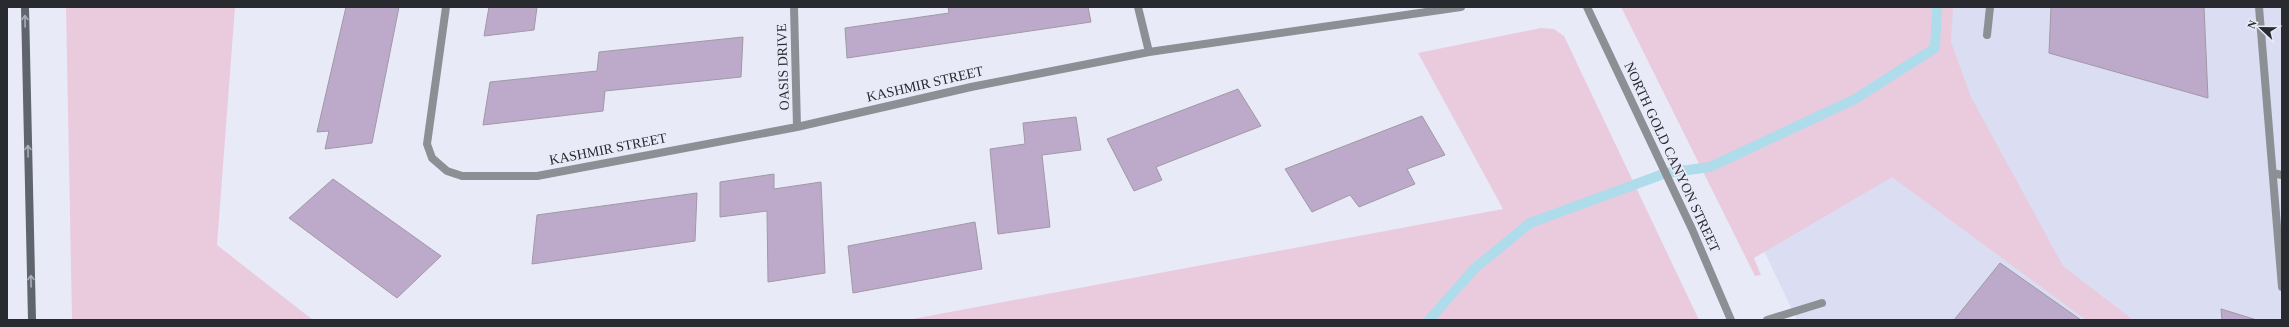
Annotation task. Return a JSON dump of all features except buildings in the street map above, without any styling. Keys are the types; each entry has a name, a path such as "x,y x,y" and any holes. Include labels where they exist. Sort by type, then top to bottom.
{"street":[{"path":"25,7 32,320"},
{"name":"KASHMIR STREET","path":"446,7 427,144 432,158 447,171 462,176 536,176 797,127 970,87 1149,52 1461,7"},
{"name":"OASIS DRIVE","path":"794,7 797,127"},
{"path":"1138,7 1149,52"},
{"name":"NORTH GOLD CANYON STREET","path":"1587,7 1692,229 1731,320"},
{"path":"1987,35 1990,7"},
{"path":"2259,7 2282,287"},
{"path":"2273,173 2282,175"},
{"path":"1768,320 1822,303"}],"shaded area":[{"path":"66,7 235,7 217,245 313,320 72,320"},
{"path":"1621,7 1953,7 1951,42 1971,97 2063,266 2133,320 2086,320 1892,177 1754,258 1761,275 1755,276"},
{"path":"1923,7 2282,7 2282,320 1797,320 1761,245"},
{"path":"1541,28 1554,29 1564,36 1699,320 907,320 1503,209 1418,53"}],"waterway":[{"path":"1429,320 1475,268 1530,223 1666,173 1710,167 1855,99 1935,48 1937,7"}]}
